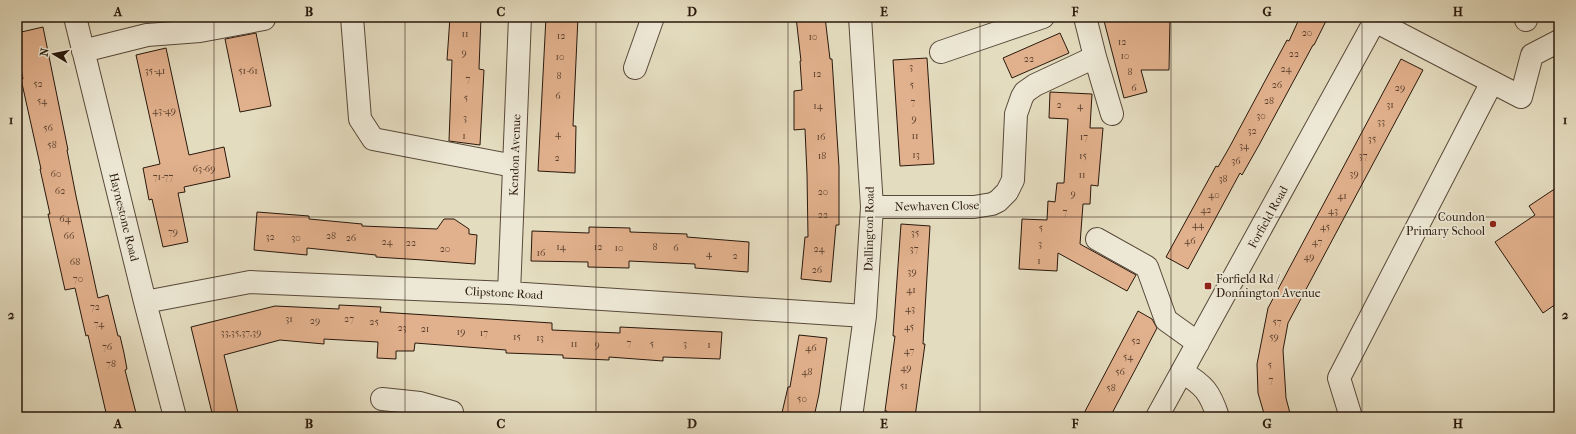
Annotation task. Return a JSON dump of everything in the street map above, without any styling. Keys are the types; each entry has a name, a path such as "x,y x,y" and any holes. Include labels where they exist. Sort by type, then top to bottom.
{"street":[{"name":"Haynestone Road","path":"75,17 145,302 175,417"},
{"path":"352,17 360,119 373,139 514,166"},
{"name":"Kendon Avenue","path":"509,293 520,17"},
{"path":"635,68 653,17"},
{"name":"Dallington Road","path":"851,417 865,316 872,207 860,17"},
{"path":"941,52 1043,17"},
{"path":"1085,17 1112,114"},
{"path":"83,51 147,35 200,31 264,18"},
{"path":"1376,19 1521,97 1532,55 1559,41"},
{"name":"Forfield Road","path":"1157,417 1376,19"},
{"name":"Newhaven Close","path":"872,207 974,207 992,204 998,201 1007,192 1013,180 1016,114 1025,92 1035,85 1095,57"},
{"path":"1351,417 1339,378 1492,82"},
{"path":"1097,239 1147,267 1166,320 1198,343"},
{"name":"Clipstone Road","path":"145,302 250,282 509,293 865,316"},
{"path":"1182,372 1200,382 1213,401 1218,417"},
{"path":"382,399 420,403 456,415"}],"building":[{"path":"450,17 481,17 479,69 484,70 480,145 449,141 452,60 447,60"},
{"path":"546,17 578,17 573,126 576,126 575,173 538,171"},
{"path":"796,17 825,17 830,59 832,59 839,167 839,225 836,225 831,282 801,279 805,237 808,237 807,174 805,129 794,130 794,91 802,90 801,61"},
{"path":"1103,17 1170,17 1169,70 1141,70 1147,92 1124,98"},
{"path":"1300,17 1328,17 1259,145 1242,175 1240,173 1188,269 1166,257 1216,166 1218,167 1229,148 1287,40 1289,41"},
{"path":"43,27 76,196 98,298 108,295 118,336 120,336 127,369 125,370 137,417 107,417 88,335 86,336 75,288 65,290 48,214 50,214 21,79 23,79 17,51 17,33"},
{"path":"256,33 271,106 240,112 225,39"},
{"path":"1060,33 1069,53 1012,78 1003,58"},
{"path":"166,48 189,155 224,147 230,177 184,187 185,192 178,193 188,242 163,247 152,199 149,200 143,168 160,164 136,55"},
{"path":"927,58 934,164 900,166 893,60"},
{"path":"1401,59 1423,70 1288,323 1283,350 1286,398 1291,417 1265,417 1258,393 1257,364 1268,308"},
{"path":"1050,92 1092,94 1090,128 1103,128 1098,186 1091,185 1090,204 1083,204 1080,244 1136,275 1127,291 1058,253 1057,271 1019,269 1022,219 1047,220 1048,201 1055,202 1057,183 1064,183 1068,119 1049,118"},
{"path":"1559,186 1559,302 1543,313 1495,242 1535,215 1529,206"},
{"path":"257,212 309,216 309,219 362,224 362,226 437,229 444,219 454,219 469,229 469,234 477,235 475,264 376,257 376,255 307,248 307,255 254,250"},
{"path":"901,224 930,226 923,344 925,344 915,417 885,417 887,411 885,411 895,336 893,336"},
{"path":"589,227 630,228 630,232 687,234 687,237 749,242 748,272 695,268 695,264 629,261 629,268 588,267 588,262 531,261 532,231 589,233"},
{"path":"339,305 381,307 380,312 552,323 552,330 620,333 620,327 722,332 720,359 663,357 663,361 609,357 609,360 563,358 563,355 506,353 506,350 415,343 414,351 396,351 396,359 377,358 378,342 324,339 324,344 280,340 224,355 239,417 213,417 191,327 275,306 339,309"},
{"path":"1138,311 1152,319 1157,328 1135,370 1110,417 1082,417"},
{"path":"799,335 827,338 814,417 781,417 788,387 790,387"}],"place":[{"name":"Coundon Primary School","path":"1493,224"},
{"name":"Forfield Rd / Donnington Avenue","path":"1208,286"}]}
